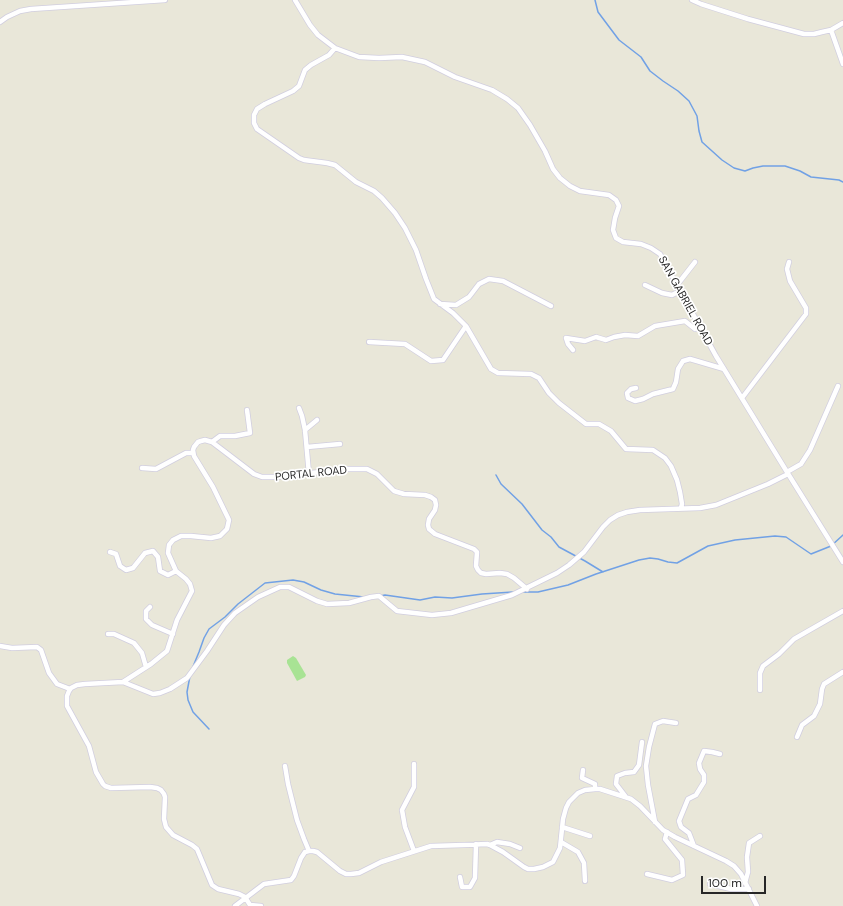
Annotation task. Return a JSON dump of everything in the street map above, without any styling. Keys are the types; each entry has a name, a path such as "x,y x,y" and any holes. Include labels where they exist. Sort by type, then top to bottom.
{"street":[{"path":"0,22 20,11 31,9 132,1 165,0"},
{"name":"SAN GABRIEL ROAD","path":"295,0 318,35 335,48 359,57 402,57 425,62 455,77 492,90 507,99 518,108 530,125 545,151 553,169 560,178 570,186 580,191 610,195 616,200 619,206 613,230 616,238 623,242 641,244 660,254 724,369 843,562"},
{"path":"692,0 703,5 748,19 804,34 814,34 831,30 843,23"},
{"path":"831,30 843,64"},
{"path":"335,48 329,55 305,70 298,86 293,91 257,109 254,115 254,123 257,129 299,158 335,165 356,182 374,191 382,198 405,228 416,250 434,299 453,313 466,326 491,370 498,373 531,374 539,378 559,403 586,424 599,424 611,431 626,449 653,450 665,458 671,466 677,480 682,504 681,508"},
{"path":"677,285 695,262"},
{"path":"742,398 806,314 806,308 790,281 787,270 789,262"},
{"path":"440,304 456,305 469,297 479,284 489,279 503,282 551,306"},
{"path":"645,285 662,293 672,295 680,291"},
{"path":"573,350 568,344 566,338 585,341 596,337 606,340 625,335 638,336 655,326 685,321 695,329 700,328"},
{"path":"369,342 404,344 432,360 443,360 466,326"},
{"path":"636,388 631,389 627,393 628,398 635,402 653,394 673,389 676,382 678,369 683,361 690,359 724,369"},
{"path":"261,906 250,905 245,898 239,894 218,889 212,885 197,849 173,835 168,830 164,819 165,797 161,790 150,787 111,788 105,786 96,772 89,746 67,706 67,696 70,689 77,685 123,682 153,694 170,689 187,678 224,625 235,613 258,597 280,587 289,588 317,602 327,604 349,603 379,596 397,611 432,615 451,613 512,595 557,574 569,565 584,552 603,527 618,515 640,510 700,508 723,504 768,484 787,473 801,464 810,450 838,386"},
{"path":"299,408 305,430 309,474"},
{"path":"123,682 167,651 177,620 192,591 190,584 176,570 168,553 169,545 173,540 181,536 211,538 220,536 227,529 229,520 193,453 194,447 198,442 205,440 212,442 220,436 235,436 250,433 247,410"},
{"path":"305,430 317,420"},
{"name":"PORTAL ROAD","path":"212,442 254,474 262,477 269,478 346,469 367,469 377,474 394,491 404,494 425,495 431,497 435,500 436,505 435,510 429,519 429,529 435,534 474,549 477,552 476,566 481,573 507,574 527,589"},
{"path":"307,447 340,444"},
{"path":"142,468 156,469 186,454 193,453"},
{"path":"110,552 116,554 120,566 126,570 133,568 145,553 153,551 158,558 160,571 168,575 176,570"},
{"path":"150,607 146,611 146,619 152,625 173,634"},
{"path":"760,690 760,673 763,666 794,639 843,611"},
{"path":"108,634 114,634 134,642 142,653 146,667"},
{"path":"0,646 12,648 37,647 41,650 49,673 57,684 70,689"},
{"path":"797,737 802,726 814,716 820,704 824,684 843,672"},
{"path":"655,822 646,766 649,747 655,724 663,721 676,723"},
{"path":"626,797 616,784 617,776 634,772 639,765 642,742"},
{"path":"694,846 689,833 682,827 679,821 688,799 696,795 704,782 704,775 700,770 699,763 704,751 720,754"},
{"path":"414,764 414,787 402,810 404,827 414,851"},
{"path":"285,766 288,784 298,820 309,851"},
{"path":"583,770 582,778 595,784 595,789"},
{"path":"235,906 264,884 291,880 301,858 305,852 309,851 317,852 340,871 346,874 351,874 359,873 377,864 431,846 476,844 490,845 524,867 528,869 538,869 553,862 560,848 566,808 571,800 578,793 585,790 595,789 600,789 626,797 637,803 666,832 734,866 741,874 757,906"},
{"path":"562,827 590,836"},
{"path":"647,874 672,880 683,875 682,860 665,840 666,832"},
{"path":"746,883 749,843 760,836"},
{"path":"490,845 497,842 510,844 520,848"},
{"path":"561,842 578,852 584,863 586,881"},
{"path":"460,877 462,887 470,887 475,878 476,844"},
{"path":"710,884 731,889 749,889"}],"green space":[{"path":"293,656 296,658 306,675 297,681 287,663 287,660"}],"waterway":[{"path":"595,0 598,12 619,40 641,57 650,71 678,91 689,101 697,116 702,142 722,160 734,168 745,171 763,166 785,166 800,171 811,177 839,180 843,182"},
{"path":"496,475 501,484 522,504 542,530 551,537 559,547 603,572"},
{"path":"521,592 538,592 568,585 639,560 650,558 677,563 708,546 735,540 775,536 786,537 811,554 831,546 843,535"},
{"path":"192,669 209,629 265,583 293,580 304,582 321,590 335,594 364,597"},
{"path":"380,596 385,595 420,600 435,597 452,598 513,592"},
{"path":"190,676 187,692 188,700 193,712 209,729"}]}
